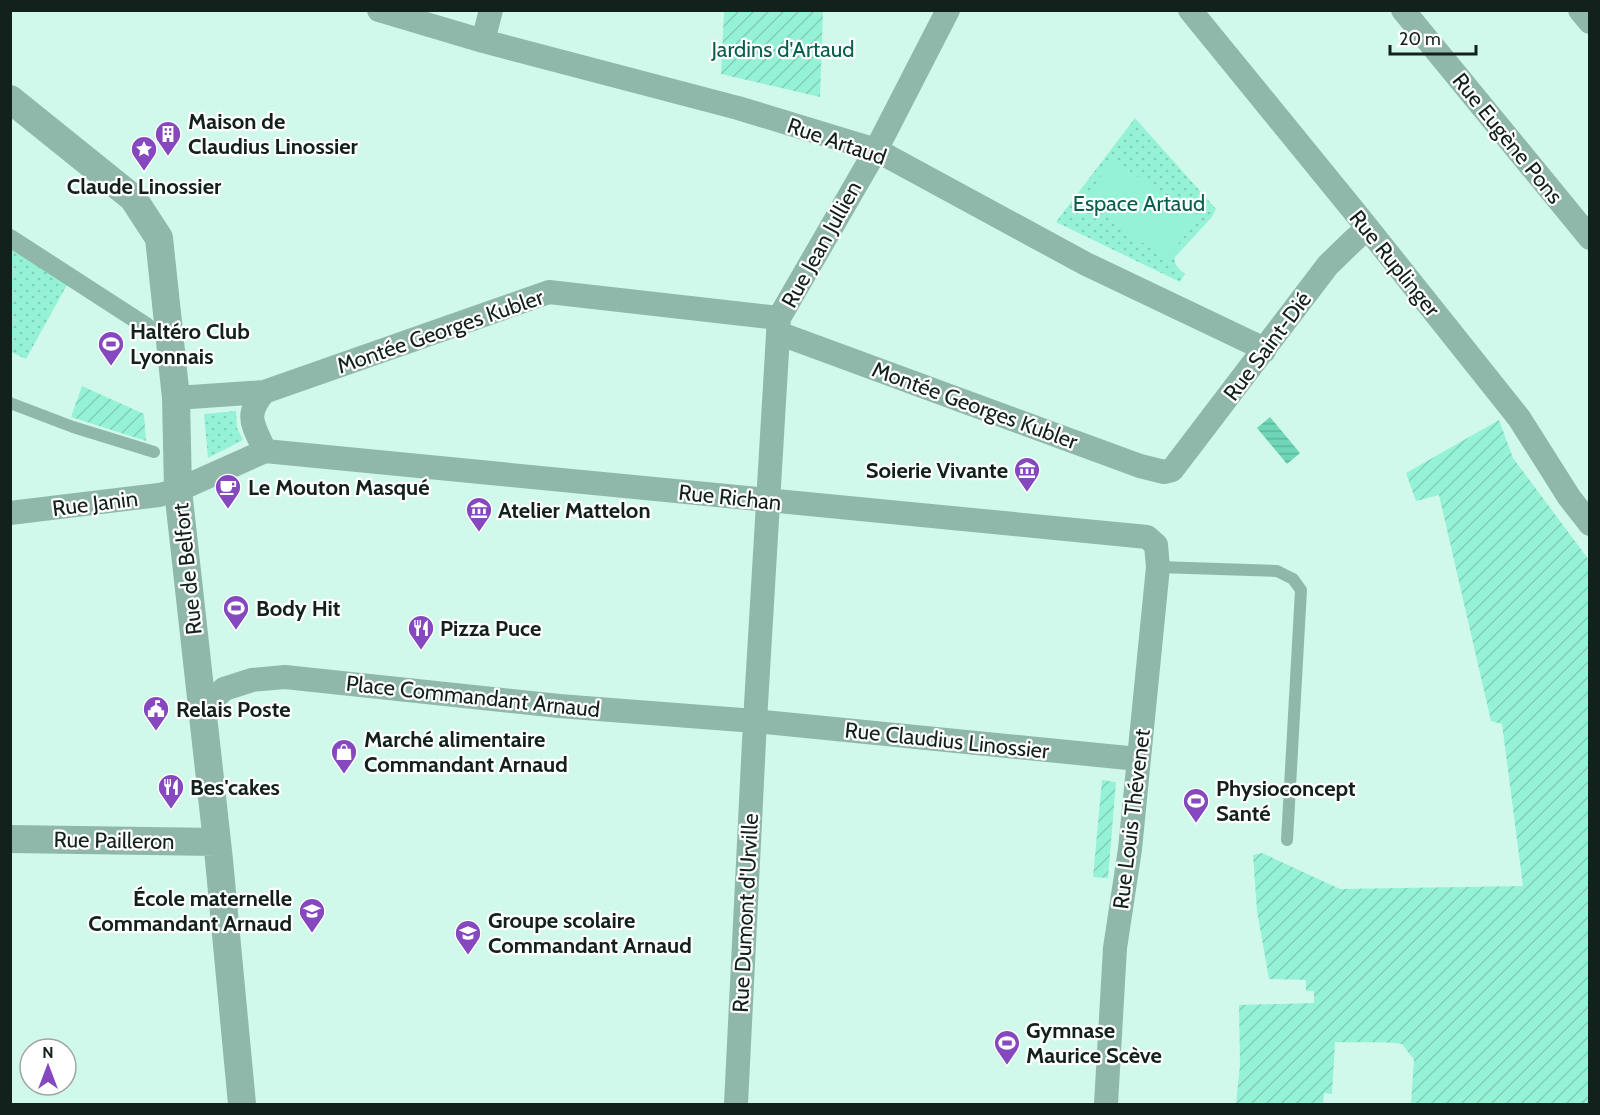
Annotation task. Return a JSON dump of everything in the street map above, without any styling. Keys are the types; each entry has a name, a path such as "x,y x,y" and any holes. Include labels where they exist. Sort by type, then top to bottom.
{"street":[{"name":"Rue Artaud","path":"379,10 483,41 728,105 876,150 1086,264 1256,345 1264,351"},
{"path":"483,41 491,10"},
{"name":"Rue Jean Jullien","path":"779,326 876,150 948,10"},
{"name":"Rue Ruplinger","path":"1190,10 1519,418 1569,497 1590,524"},
{"name":"Rue Eugène Pons","path":"1403,10 1590,238"},
{"path":"1580,10 1590,22"},
{"name":"Rue de Belfort","path":"10,99 133,198 159,238 176,398 178,490 217,842 242,1104"},
{"name":"Rue Saint-Dié","path":"1172,470 1328,265 1368,229"},
{"path":"10,238 146,326"},
{"name":"Montée Georges Kubler","path":"176,398 264,392 549,292 779,326 1152,470 1164,472 1172,470"},
{"name":"Rue Dumont d'Urville","path":"736,1104 755,721 779,326"},
{"path":"264,392 253,406 252,420 265,451"},
{"name":"Rue Richan","path":"178,490 265,451 1147,537"},
{"name":"Rue Janin","path":"10,513 159,495 178,490"},
{"name":"Rue Louis Thévenet","path":"1106,1104 1115,948 1130,849 1158,567 1156,545 1147,537"},
{"name":"Place Commandant Arnaud","path":"202,711 224,689 252,680 285,677 559,706 755,721"},
{"name":"Rue Claudius Linossier","path":"755,721 1138,759"},
{"name":"Rue Pailleron","path":"10,839 217,842"}],"lane":[{"path":"10,402 73,428 154,452"},
{"path":"1158,567 1277,571 1293,579 1300,590 1287,840"}],"green space":[{"name":"Jardins d'Artaud","path":"724,11 823,11 820,97 721,74"},
{"name":"Espace Artaud","path":"1135,118 1216,209 1212,217 1175,257 1176,265 1185,274 1180,282 1056,222"},
{"path":"1114,159 1196,221 1166,260 1084,199"},
{"path":"10,246 68,283 26,359 11,352"},
{"path":"82,386 144,414 146,441 71,417"},
{"path":"236,411 237,428 243,440 208,458 204,414"},
{"path":"1499,420 1513,458 1589,560 1589,1104 1411,1104 1414,1060 1402,1044 1335,1042 1332,1094 1324,1093 1323,1104 1236,1104 1240,1065 1239,1005 1314,1003 1314,991 1306,991 1306,980 1269,979 1257,911 1253,855 1262,853 1340,889 1523,886 1502,724 1491,721 1439,495 1416,501 1406,473"},
{"path":"1102,780 1116,782 1108,878 1093,877"}],"shaded area":[{"path":"1270,417 1300,453 1287,464 1257,428"}],"place":[{"name":"Maison de Claudius Linossier","path":"168,157"},
{"name":"Claude Linossier","path":"144,172"},
{"name":"Haltéro Club Lyonnais","path":"111,367"},
{"name":"Soierie Vivante","path":"1027,493"},
{"name":"Le Mouton Masqué","path":"228,510"},
{"name":"Atelier Mattelon","path":"479,533"},
{"name":"Body Hit","path":"236,631"},
{"name":"Pizza Puce","path":"421,651"},
{"name":"Relais Poste","path":"156,732"},
{"name":"Marché alimentaire Commandant Arnaud","path":"344,775"},
{"name":"Bes'cakes","path":"171,810"},
{"name":"Physioconcept Santé","path":"1196,824"},
{"name":"École maternelle Commandant Arnaud","path":"312,934"},
{"name":"Groupe scolaire Commandant Arnaud","path":"468,956"},
{"name":"Gymnase Maurice Scève","path":"1007,1066"}]}
